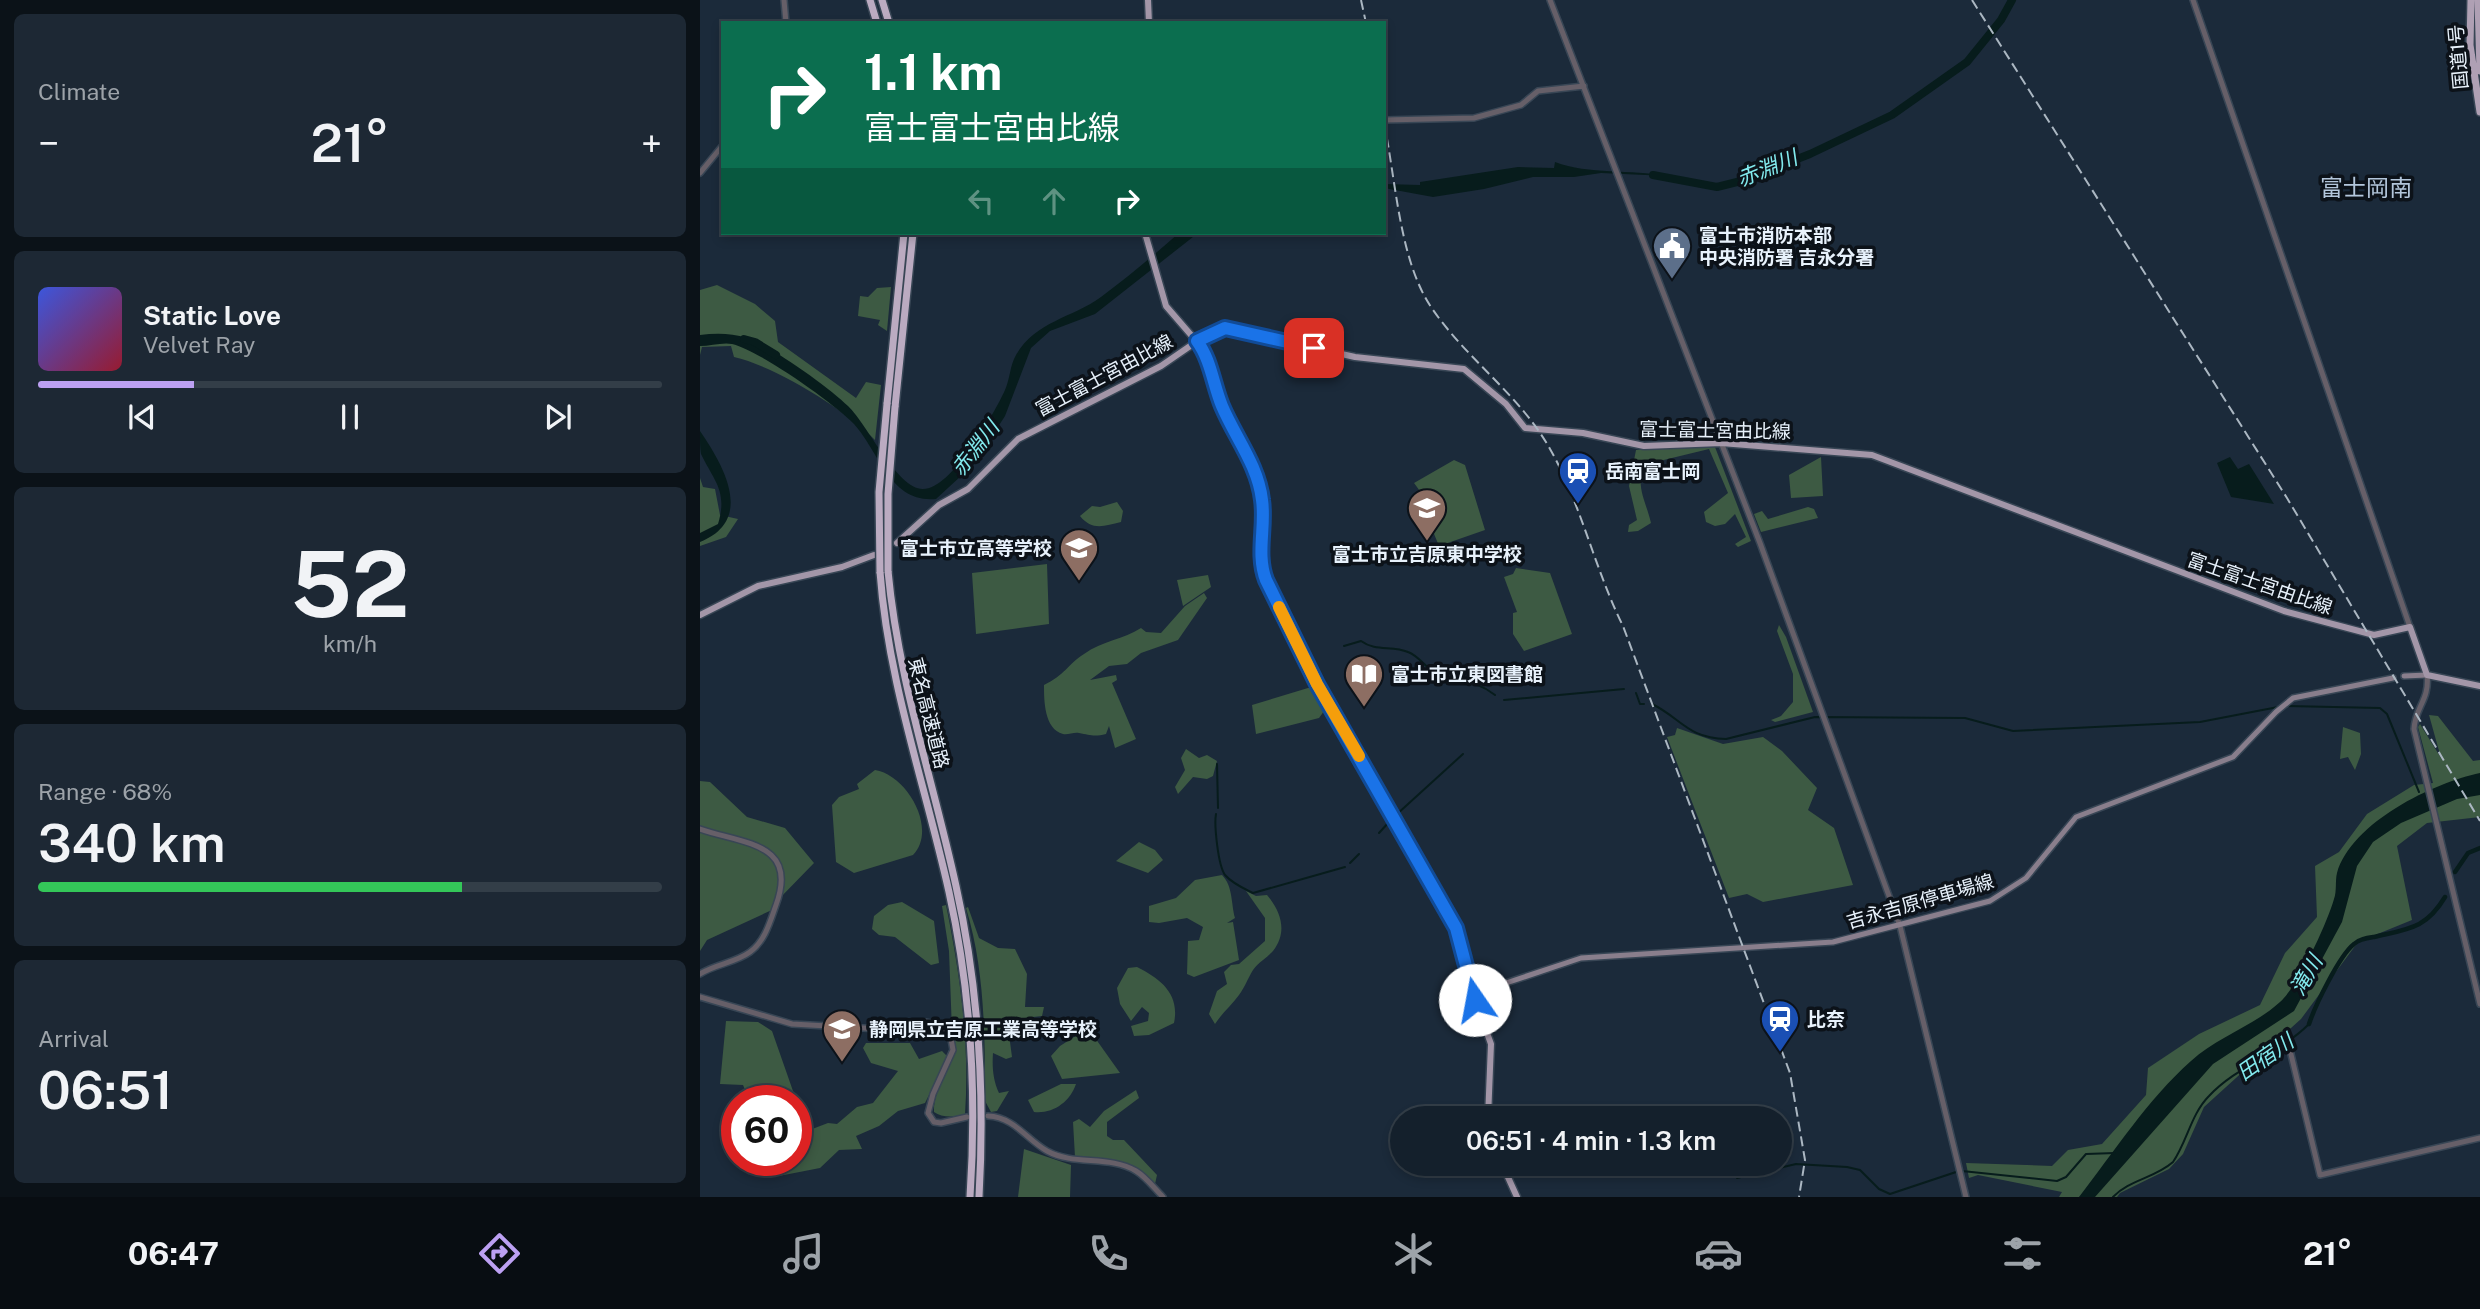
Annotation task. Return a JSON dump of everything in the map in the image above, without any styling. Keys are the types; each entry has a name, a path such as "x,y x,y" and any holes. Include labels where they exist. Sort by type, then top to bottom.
{"highway":[{"path":"870,0 876,21"},
{"path":"882,0 888,21"},
{"name":"国道1号","path":"2471,0 2470,45 2480,112"},
{"name":"国道1号","path":"2478,0 2480,71"},
{"name":"東名高速道路","path":"904,235 879,492 884,571 893,675 949,892 965,977 972,1058 970,1197"},
{"name":"東名高速道路","path":"912,235 895,407 884,571 904,682 956,885 971,964 981,1065 979,1197"}],"main road":[{"path":"1148,0 1149,21"},
{"path":"1146,235 1173,317 1204,350 1224,410 1241,442 1259,487 1263,511 1262,565 1266,580 1317,684 1456,928 1491,1044 1488,1106"},
{"name":"富士富士宮由比線","path":"897,543 939,505 968,489 1018,439 1161,366 1197,341 1225,328 1355,357 1465,369 1507,404 1525,428 1583,433 1644,446 1721,443 1872,455 2294,615 2374,635 2410,627"},
{"path":"700,615 758,586 842,567 874,555"},
{"path":"2410,627 2427,675"},
{"path":"2404,676 2427,675 2480,685"},
{"name":"吉永吉原停車場線","path":"1474,994 1581,958 1833,942 1999,897 2026,878 2076,817 2234,757 2276,712 2293,698 2393,678"},
{"path":"1507,1176 1517,1197"}],"street":[{"path":"784,0 786,21"},
{"path":"1550,0 1721,443 1900,926 1966,1197"},
{"path":"2193,0 2410,627"},
{"path":"1386,120 1474,118 1521,105 1538,91 1584,86"},
{"path":"700,173 721,147"},
{"path":"2427,675 2428,695 2414,719 2414,729 2480,1004"},
{"path":"700,829 762,847 780,866 782,884 769,925 758,944 742,957 700,974"},
{"path":"700,997 792,1024 881,1029 925,1022 936,1024 951,1039 953,1050 933,1094 928,1113 934,1122 941,1123 967,1116"},
{"path":"2289,1046 2320,1175 2480,1138"},
{"path":"988,1116 1000,1116 1009,1121 1045,1150 1059,1156 1137,1171 1163,1197"}],"green space":[{"path":"717,285 755,304 775,321 778,342 856,398 866,382 881,385 875,440 829,403 789,379 734,357 731,346 702,347 700,355 700,290"},
{"path":"891,287 887,331 878,325 880,320 858,316 860,296 868,297 877,288"},
{"path":"1715,447 1751,541 1738,547 1735,544 1746,537 1735,514 1725,524 1715,526 1706,522 1704,512 1728,493 1709,449 1643,465 1641,488 1651,523 1638,531 1628,532 1629,525 1637,520 1629,486 1636,450"},
{"path":"1821,457 1823,496 1791,498 1789,475"},
{"path":"1454,460 1465,465 1485,530 1439,546 1423,507 1428,502 1414,483"},
{"path":"700,478 703,487 715,489 720,515 738,519 726,537 700,546"},
{"path":"1117,502 1123,511 1121,522 1094,526 1080,516 1092,506 1100,507"},
{"path":"1808,507 1814,509 1818,518 1761,532 1754,514 1762,511 1768,519"},
{"path":"1047,564 1049,624 976,634 972,573"},
{"path":"1516,568 1550,573 1572,634 1524,651 1513,634 1513,613 1517,612 1504,577 1513,574"},
{"path":"1208,575 1211,587 1183,606 1177,580"},
{"path":"1204,593 1207,598 1178,640 1141,653 1127,664 1109,666 1090,680 1116,675 1117,680 1112,683 1136,739 1115,748 1109,726 1106,734 1095,736 1063,734 1052,726 1046,713 1044,685 1098,646 1141,628 1146,632 1161,633 1185,606"},
{"path":"1779,625 1786,637 1813,712 1775,722 1771,720 1781,716 1793,702 1793,674 1777,631"},
{"path":"1308,688 1317,688 1327,707 1319,718 1256,734 1252,705"},
{"path":"2429,715 2438,716 2473,761 2480,760 2480,817 2427,823 2397,846 2412,920 2358,942 2301,1019 2204,1107 2183,1154 2169,1169 2117,1197 2059,1197 2062,1192 1978,1175 1969,1178 1966,1163 2052,1166 2068,1150 2102,1144 2146,1095 2148,1068 2199,1034 2260,1005 2285,953 2317,917 2315,866 2339,852 2367,814 2414,785 2433,783 2418,727 2420,724 2441,758"},
{"path":"2343,727 2360,733 2361,754 2355,770 2348,757 2340,759"},
{"path":"1677,728 1723,744 1763,737 1782,751 1817,788 1808,810 1834,828 1853,885 1763,902 1747,894 1729,898 1667,737 1675,735"},
{"path":"1186,749 1199,758 1207,755 1217,761 1213,776 1207,779 1193,777 1178,794 1175,787 1185,770 1181,758"},
{"path":"875,770 887,774 908,792 920,818 920,844 913,855 854,873 836,862 832,805 839,797 859,789 857,784"},
{"path":"700,781 710,782 747,817 785,828 814,863 778,900 774,909 707,940 700,951"},
{"path":"1139,842 1155,850 1163,860 1148,873 1116,861"},
{"path":"1222,875 1231,895 1235,918 1227,923 1233,922 1239,960 1194,977 1187,974 1188,941 1199,940 1203,927 1187,918 1149,922 1149,906 1176,898 1195,880"},
{"path":"1246,891 1256,896 1267,895 1272,901 1281,922 1280,936 1273,951 1253,970 1239,995 1215,1024 1209,1014 1217,991 1227,984 1224,972 1231,965 1239,964 1265,941 1265,918"},
{"path":"902,902 934,921 939,963 931,965 895,937 879,935 872,929 874,916 888,905"},
{"path":"946,905 956,957 965,1035 965,1114 957,1116 934,1112 938,1091 954,1052 949,951 942,906"},
{"path":"968,907 979,938 998,948 1015,949 1027,974 1025,1007 1044,1007 1042,1016 1015,1019 1010,1042 1012,1057 1006,1059 993,1053 993,1073 999,1093 1009,1091 997,1111 991,1112 985,1101 983,1004 977,955 966,908"},
{"path":"1137,967 1167,989 1175,1013 1174,1023 1149,1035 1134,1036 1131,1026 1148,1021 1149,1013 1142,1007 1131,1021 1120,1004 1117,988 1128,968"},
{"path":"726,1021 758,1022 772,1031 791,1085 720,1084"},
{"path":"1088,1028 1120,1073 1062,1079 1051,1056 1060,1046"},
{"path":"866,1043 910,1043 919,1059 942,1051 948,1057 925,1103 898,1111 879,1126 856,1136 862,1149 839,1150 820,1168 812,1170 812,1129 828,1123 837,1124 857,1107 873,1103 898,1071 871,1063 863,1048"},
{"path":"1061,1084 1076,1084 1070,1096 1060,1106 1048,1111 1034,1112 1028,1100"},
{"path":"1136,1090 1139,1098 1107,1122 1107,1136 1113,1140 1124,1140 1157,1175 1155,1184 1127,1163 1075,1157 1073,1122 1079,1119 1090,1127 1104,1111"},
{"path":"1024,1149 1071,1165 1070,1197 1018,1197"}],"water":[{"path":"1555,162 1582,169 1667,176 1601,173 1574,177 1533,177 1484,189 1433,197 1386,188 1386,184 1420,185 1420,182 1518,167 1554,168"},
{"path":"1177,235 1195,235 1095,314 1050,331 1031,348 1005,416 974,464 936,499 920,498 897,485 854,424 814,391 777,367 732,344 700,346 700,335 735,335 757,342 784,358 848,406 893,468 913,486 923,489 934,486 946,477 971,448 1000,401 1014,359 1024,344 1044,327 1101,297"},
{"path":"700,431 725,476 730,491 730,506 727,520 717,532 700,542 700,533 718,524 721,503 718,487 701,454"},
{"path":"2230,457 2238,469 2249,464 2274,504 2231,497 2217,463"},
{"name":"滝川","path":"2480,773 2480,795 2457,799 2401,823 2373,842 2357,866 2342,922 2294,1011 2213,1064 2095,1197 2079,1197 2146,1109 2175,1076 2201,1053 2259,1018 2287,994 2319,938 2335,896 2337,873 2346,854 2359,837 2396,808 2418,796"}],"waterway":[{"name":"赤淵川","path":"1653,175 1717,187 1741,181 1810,154 1892,115 1967,62 2001,20 2012,0"},
{"name":"赤淵川","path":"744,339 755,342 776,355"},
{"path":"1344,646 1361,641 1372,646 1402,650 1415,656 1434,672 1473,683 1495,695"},
{"path":"1504,700 1624,689"},
{"path":"1636,693 1640,704 1644,704"},
{"path":"1652,704 1693,731 1726,739 1815,717 1965,718 2013,731 2200,722 2278,707"},
{"path":"2287,706 2380,708 2387,714 2419,792"},
{"path":"1396,815 1463,754"},
{"path":"1217,764 1218,808"},
{"path":"1216,814 1217,845 1225,875 1238,886 1253,893 1345,867"},
{"path":"1379,833 1389,822"},
{"name":"田宿川","path":"2455,872 2468,853 2480,848"},
{"path":"1350,863 1359,854"},
{"name":"田宿川","path":"2309,1024 2335,970 2354,944 2423,922 2445,897"},
{"name":"田宿川","path":"2113,1197 2119,1191 2173,1162 2198,1111 2209,1096 2232,1076 2285,1044 2309,1024"},
{"path":"1962,1171 2057,1181 2066,1177 2086,1154 2115,1153"},
{"path":"1737,1178 1796,1164 1847,1167 1860,1170 1879,1189 1890,1194 1956,1172"}],"railway":[{"path":"1361,0 1366,21"},
{"path":"1972,0 2287,498 2480,821"},
{"path":"1386,135 1405,243 1420,288 1445,326 1524,411 1550,449 1561,469 1623,626 1790,1073 1805,1160 1799,1197"}],"slow traffic":[{"path":"1279,607 1317,684 1359,756"}],"place":[{"name":"富士市消防本部 中央消防署 吉永分署","path":"1672,280"},
{"name":"岳南富士岡","path":"1578,505"},
{"name":"富士市立吉原東中学校","path":"1427,542"},
{"name":"富士市立高等学校","path":"1079,582"},
{"name":"富士市立東図書館","path":"1364,708"},
{"name":"比奈","path":"1780,1053"},
{"name":"静岡県立吉原工業高等学校","path":"842,1063"}],"district":[{"name":"富士岡南","path":"2366,187"}],"route":[{"path":"1314,348 1225,328 1209,333 1197,341 1204,350 1219,398 1259,487 1263,511 1262,565 1266,580 1317,684 1456,928 1464,948 1475,1000"}]}
